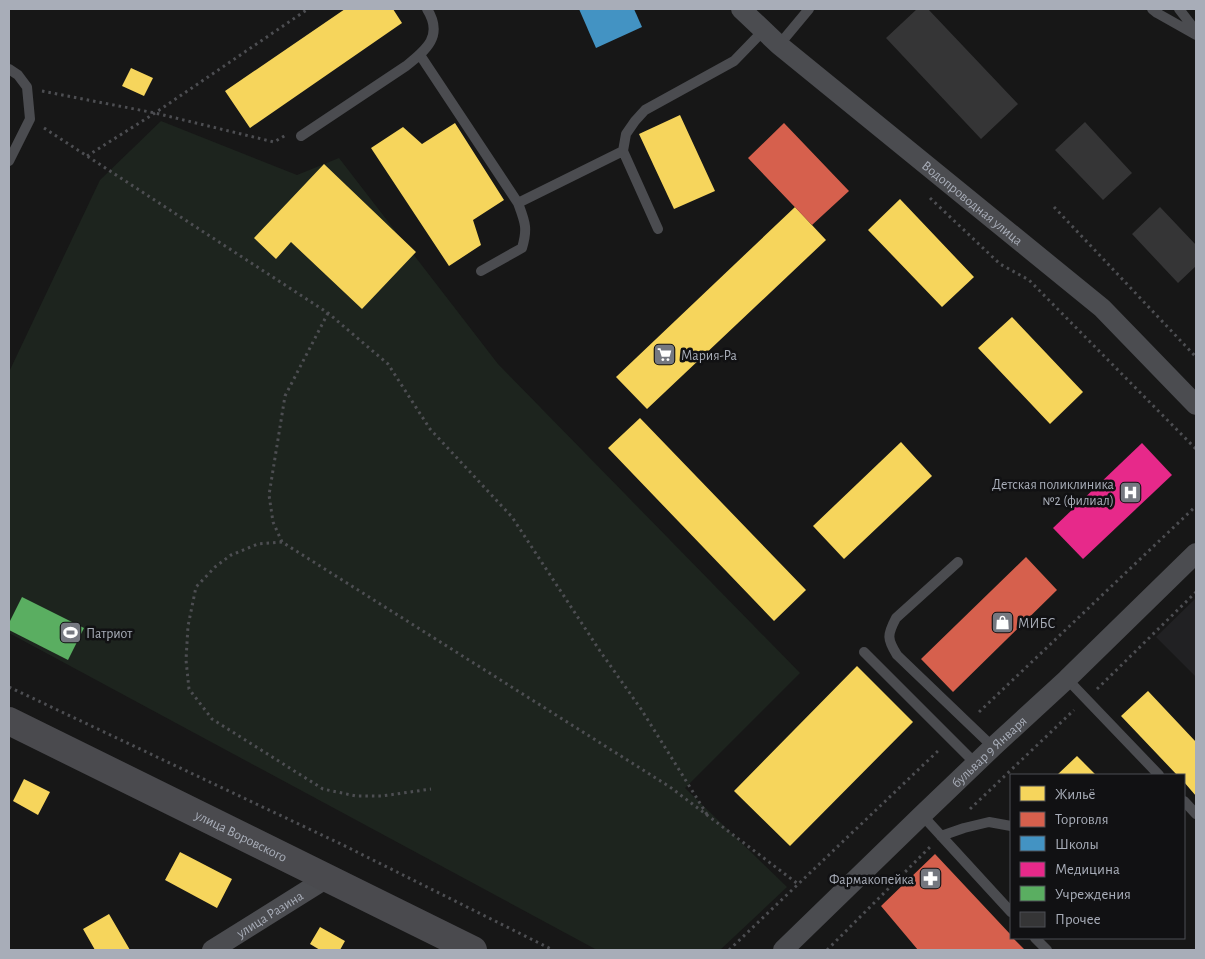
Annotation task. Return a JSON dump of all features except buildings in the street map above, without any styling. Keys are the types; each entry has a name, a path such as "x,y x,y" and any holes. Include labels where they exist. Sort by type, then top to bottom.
{"main road":[{"name":"улица Воровского","path":"9,721 473,950"}],"street":[{"name":"Водопроводная улица","path":"741,9 778,45 1102,308 1196,405"},
{"name":"бульвар 9 Января","path":"783,950 1196,553"},
{"name":"улица Разина","path":"212,950 327,878"}],"lane":[{"path":"301,136 420,55 430,44 434,33 433,17 427,9"},
{"path":"778,45 809,9"},
{"path":"1152,9 1196,35"},
{"path":"1179,9 1196,31"},
{"path":"658,229 623,151 626,134 645,110 734,61 764,30"},
{"path":"420,55 518,203 524,218 526,234 522,248 481,271"},
{"path":"9,69 18,75 27,88 30,119 9,161"},
{"path":"518,203 623,151"},
{"path":"958,562 896,618 890,630 890,642 897,655 993,747"},
{"path":"864,652 976,764"},
{"path":"1067,679 1158,774"},
{"path":"1185,802 1196,814"},
{"path":"922,816 1010,911"},
{"path":"941,836 989,822 1010,826"},
{"path":"1037,939 1047,950"}],"path":[{"path":"87,156 155,114 308,9"},
{"path":"27,88 155,114 274,142 291,132 301,136"},
{"path":"30,119 328,313 388,364 430,428 512,517 641,710 708,816"},
{"path":"924,192 1000,264 1029,280 1196,449"},
{"path":"1054,207 1196,357"},
{"path":"328,313 285,396 269,494 273,522 282,542 670,787 798,884"},
{"path":"282,542 258,544 231,555 215,567 196,587 188,626 186,660 189,688 212,719 324,789 356,796 382,796 431,789"},
{"path":"970,809 1196,592"},
{"path":"9,687 334,841 553,950"},
{"path":"827,950 941,836"}],"shaded area":[{"path":"161,121 297,175 339,158 498,364 800,673 685,788 787,887 720,950 597,950 9,633 9,372 100,180"},
{"path":"1196,598 1196,677 1156,637"}],"place":[{"name":"Мария-Ра","path":"665,355"},
{"name":"Детская поликлиника №2 (филиал)","path":"1130,492"},
{"name":"МИБС","path":"1002,623"},
{"name":"Патриот","path":"70,633"},
{"name":"Фармакопейка","path":"930,879"}]}
